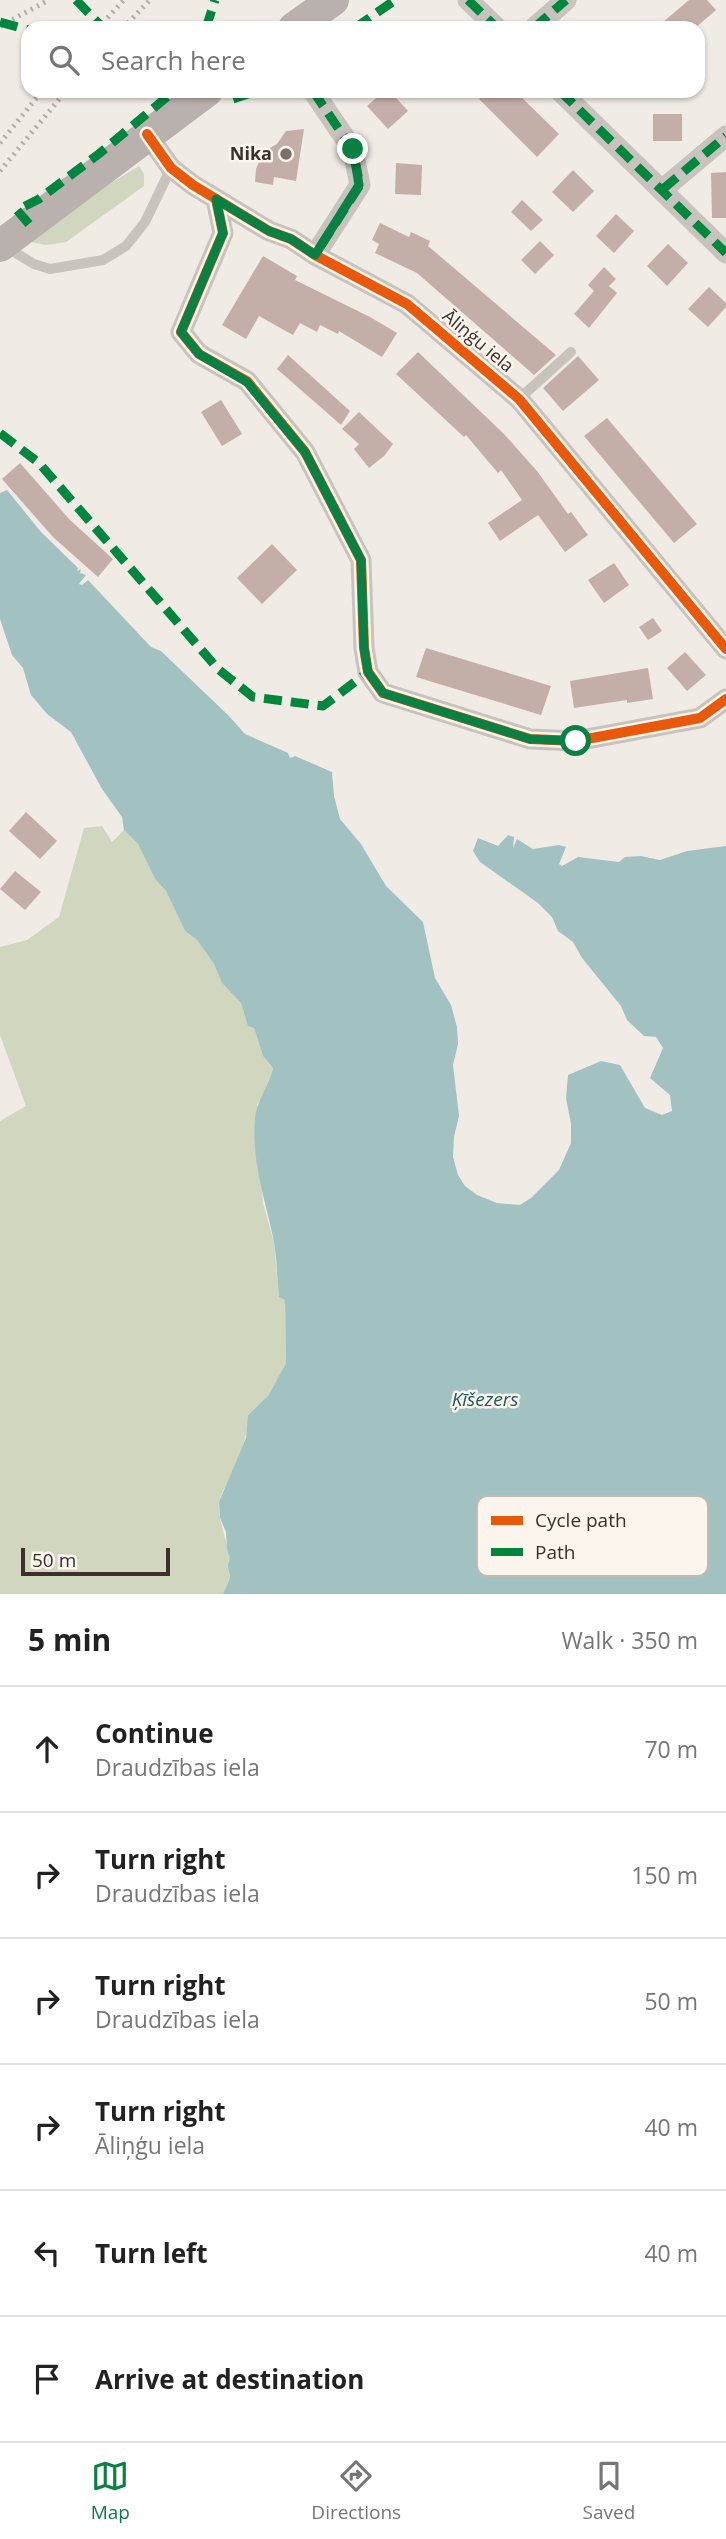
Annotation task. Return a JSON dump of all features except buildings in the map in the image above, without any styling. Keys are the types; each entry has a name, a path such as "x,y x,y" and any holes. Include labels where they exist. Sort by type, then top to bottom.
{"main road":[{"path":"304,21 333,0"},
{"path":"1,245 197,98"}],"street":[{"path":"468,0 490,21"},
{"path":"542,21 566,0"},
{"path":"315,255 359,185 353,149 318,98"},
{"path":"568,98 726,253"},
{"name":"Āliņģu iela","path":"147,134 171,168 269,231 291,239 315,255 407,304 519,399 726,649"},
{"path":"663,189 726,136"},
{"path":"216,199 223,233 181,332 199,354 247,382 305,452 361,560 364,648 368,672 383,693 530,739 576,741 700,718 726,699"}],"lane":[{"path":"1,245 34,264 50,269 103,260 126,246 145,222 171,168"},
{"path":"519,399 571,352"}],"green space":[{"path":"139,166 144,174 144,186 66,242 46,245 27,241 90,196"},
{"path":"102,826 112,842 124,830 138,844 155,879 166,891 185,931 197,940 214,964 222,983 241,1003 248,1025 254,1028 263,1056 273,1068 269,1086 257,1105 263,1203 274,1243 279,1297 285,1300 286,1363 268,1396 248,1415 244,1441 220,1500 219,1515 230,1556 230,1578 223,1594 0,1594 0,1121 26,1106 0,1035 0,947 27,940 59,917 84,828"}],"water":[{"name":"Ķīšezers","path":"7,490 41,532 78,568 77,571 81,569 80,573 86,575 79,584 82,585 88,580 151,647 161,651 245,734 288,753 290,758 295,756 332,772 340,819 361,844 386,886 423,922 435,978 451,1005 457,1027 458,1044 453,1065 459,1116 453,1157 458,1175 465,1186 477,1195 497,1203 520,1205 531,1198 559,1170 571,1143 566,1098 568,1075 601,1061 620,1065 645,1108 662,1115 672,1111 670,1095 650,1078 663,1048 656,1037 644,1036 627,1020 621,1006 582,958 573,942 558,931 552,917 538,903 480,862 473,851 478,838 498,846 508,835 514,837 513,848 517,839 533,849 559,845 566,847 559,864 562,866 578,857 619,862 625,857 641,856 660,860 687,851 726,846 726,1594 223,1594 230,1578 230,1558 226,1532 220,1518 219,1502 246,1438 248,1415 268,1396 286,1363 285,1300 279,1297 274,1242 257,1166 254,1135 256,1112 273,1068 263,1056 254,1028 248,1026 241,1003 222,983 214,964 197,940 185,931 166,891 155,879 138,844 124,830 122,817 102,789 71,732 47,714 31,695 23,668 12,655 0,619 0,493"}],"railway":[{"path":"0,26 49,0"},
{"path":"104,21 124,0"},
{"path":"130,21 150,0"},
{"path":"0,143 36,98"},
{"path":"0,171 60,98"}],"marked path":[{"path":"76,0 96,21"},
{"path":"208,21 215,0"},
{"path":"365,21 395,0"},
{"path":"468,0 490,21"},
{"path":"542,21 566,0"},
{"path":"0,22 21,28"},
{"path":"29,224 17,210 39,199 166,98"},
{"path":"315,255 360,185 353,150 318,98"},
{"path":"567,98 726,253"},
{"path":"663,189 726,136"},
{"path":"0,433 39,463 218,669 253,697 323,706 368,672"}],"cycle path":[{"path":"147,134 171,168 193,185 269,231 291,239 315,255 407,304 519,399 726,649"},
{"path":"216,199 223,233 181,332 199,354 247,381 305,452 361,560 364,648 368,672 383,693 530,739 576,741 700,718 726,699"}],"place":[{"name":"Nika","path":"286,154"}],"route":[{"path":"353,149 359,185 315,255 291,239 269,231 216,199 223,233 181,332 199,354 247,382 305,452 361,560 364,648 368,672 383,693 530,739 576,741"}]}
